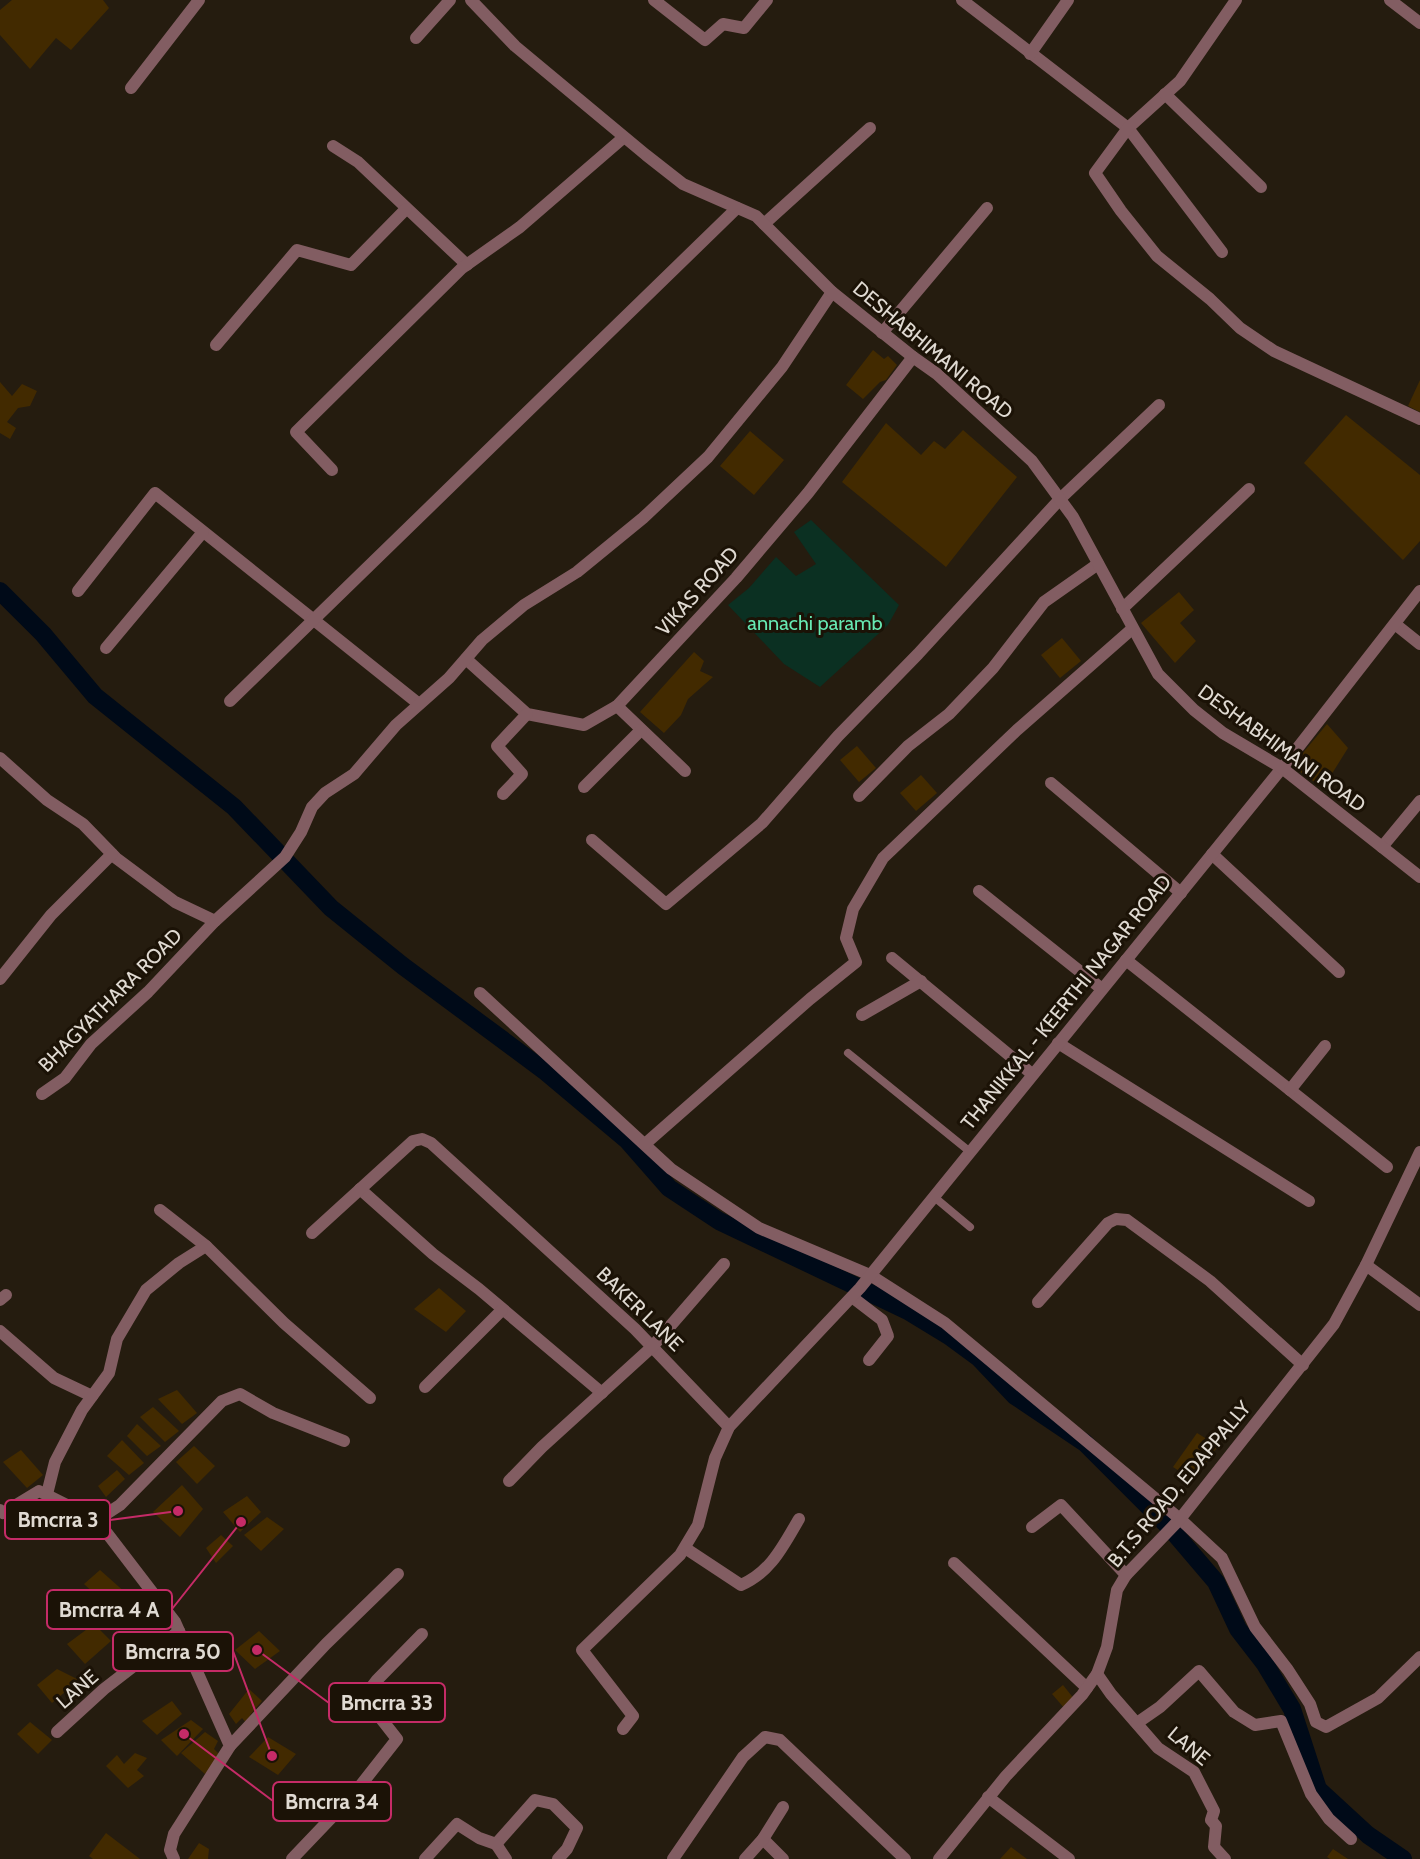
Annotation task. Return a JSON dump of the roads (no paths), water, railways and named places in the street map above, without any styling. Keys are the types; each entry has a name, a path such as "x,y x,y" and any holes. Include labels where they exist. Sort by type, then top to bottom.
{"street":[{"path":"131,88 199,0"},
{"path":"416,38 450,0"},
{"name":"DESHABHIMANI ROAD","path":"471,0 515,46 623,138 683,184 756,216 832,292 912,357 937,374 1032,461 1061,498 1158,674 1194,710 1223,733 1282,768 1420,877"},
{"path":"654,0 705,40 723,24 744,28 767,0"},
{"path":"962,0 1128,129 1222,252"},
{"path":"1030,54 1068,0"},
{"path":"1236,0 1189,70 1128,129 1095,173 1157,256 1260,343 1420,419"},
{"path":"1390,0 1420,23"},
{"path":"1166,94 1261,187"},
{"path":"764,224 870,128"},
{"path":"332,470 296,432 467,265 520,227 623,138"},
{"path":"333,146 358,162 467,265"},
{"path":"230,701 452,487 526,410 737,208"},
{"path":"882,333 987,208"},
{"path":"216,345 297,250 351,265 406,209"},
{"path":"215,921 285,857 302,832 312,807 325,793 354,774 396,725 466,659 482,640 524,605 577,572 643,518 708,456 782,368 832,292"},
{"name":"VIKAS ROAD","path":"527,714 584,725 617,705 750,561 808,493 912,357"},
{"path":"592,840 666,904 762,823 838,736 918,654 1061,498 1159,405"},
{"path":"1122,609 1249,489"},
{"path":"78,591 155,493 419,704"},
{"path":"106,648 203,532"},
{"path":"859,796 908,746 949,714 993,668 1044,602 1098,564"},
{"name":"THANIKKAL - KEERTHI NAGAR ROAD","path":"729,1427 856,1292 1282,768 1420,591"},
{"path":"1395,624 1420,644"},
{"path":"645,1144 810,999 856,962 846,938 853,909 883,858 1017,730 1132,629"},
{"path":"466,659 527,714 497,746 522,774 504,794"},
{"path":"617,705 685,771"},
{"path":"584,787 641,730"},
{"name":"BHAGYATHARA ROAD","path":"0,758 46,800 83,824 112,854 175,902 215,921 148,992 91,1044 65,1078 42,1094"},
{"path":"1052,783 1181,893"},
{"path":"1382,847 1420,801"},
{"path":"0,979 51,915 112,854"},
{"path":"1212,854 1339,972"},
{"path":"978,891 1102,989"},
{"path":"892,958 1032,1074"},
{"path":"1126,960 1387,1167"},
{"path":"862,1015 921,981"},
{"path":"480,993 671,1169 759,1228 870,1275 945,1323 1180,1519 1222,1558 1255,1627 1288,1670 1310,1704 1316,1722 1326,1727 1378,1698 1420,1657"},
{"path":"1059,1043 1309,1201"},
{"path":"1290,1090 1325,1046"},
{"name":"BAKER LANE","path":"312,1233 412,1140 422,1139 431,1143 527,1228 652,1347 729,1427"},
{"name":"B.T.S ROAD, EDAPPALLY","path":"939,1859 988,1797 1087,1688 1097,1674 1107,1647 1117,1590 1126,1575 1180,1519 1334,1324 1366,1265 1420,1152"},
{"path":"360,1189 433,1254 602,1393"},
{"path":"160,1210 206,1246 284,1323 370,1398"},
{"path":"1038,1302 1108,1223 1122,1219 1210,1281 1303,1365"},
{"path":"47,1494 55,1462 82,1410 109,1373 117,1339 146,1290 179,1263 206,1246"},
{"path":"509,1481 652,1347 724,1264"},
{"path":"1366,1265 1420,1305"},
{"path":"856,1292 882,1320 888,1336 868,1360"},
{"path":"425,1387 502,1310"},
{"path":"0,1331 54,1378 92,1396"},
{"path":"97,1520 120,1505 222,1401 240,1395 273,1413 344,1441"},
{"path":"623,1730 633,1716 582,1650 686,1548 698,1525 710,1475 729,1427"},
{"path":"1,1514 39,1491 97,1520 179,1631 230,1746"},
{"path":"1032,1527 1061,1505 1126,1575"},
{"path":"686,1548 741,1585 753,1580 773,1563 799,1519"},
{"path":"954,1563 1087,1688"},
{"path":"174,1859 170,1850 174,1834 230,1746 326,1644 398,1574"},
{"name":"LANE","path":"57,1732 104,1689 179,1631"},
{"path":"292,1859 353,1795 397,1739 364,1697 377,1680 422,1634"},
{"path":"1137,1723 1160,1707 1199,1671 1234,1712 1255,1725 1281,1722 1311,1794 1329,1819 1351,1839"},
{"name":"LANE","path":"1097,1674 1158,1748 1174,1760 1184,1763 1202,1783 1214,1810 1211,1820 1216,1826 1215,1847 1225,1859"},
{"path":"673,1859 743,1757 765,1737 780,1740 905,1859"},
{"path":"988,1797 1069,1859"},
{"path":"496,1844 535,1800 553,1804 577,1828 567,1849 558,1859"},
{"path":"745,1859 763,1839 783,1807"},
{"path":"425,1859 457,1824 479,1838 496,1844 506,1859"},
{"path":"763,1839 783,1859"}],"lane":[{"path":"848,1053 969,1151"},
{"path":"933,1196 969,1227"}],"waterway":[{"path":"0,591 43,634 95,696 234,807 331,908 403,966 546,1072 627,1140 669,1188 719,1221 908,1311 949,1336 979,1358 1015,1396 1085,1443 1170,1528 1216,1582 1238,1629 1265,1664 1292,1709 1318,1789 1368,1835 1403,1859"}],"place":[{"name":"Bmcrra 3","path":"178,1511"},
{"name":"Bmcrra 4 A","path":"241,1522"},
{"name":"Bmcrra 33","path":"257,1650"},
{"name":"Bmcrra 34","path":"184,1734"},
{"name":"Bmcrra 50","path":"272,1756"}],"park label":[{"name":"annachi paramb","path":"815,623"}]}
